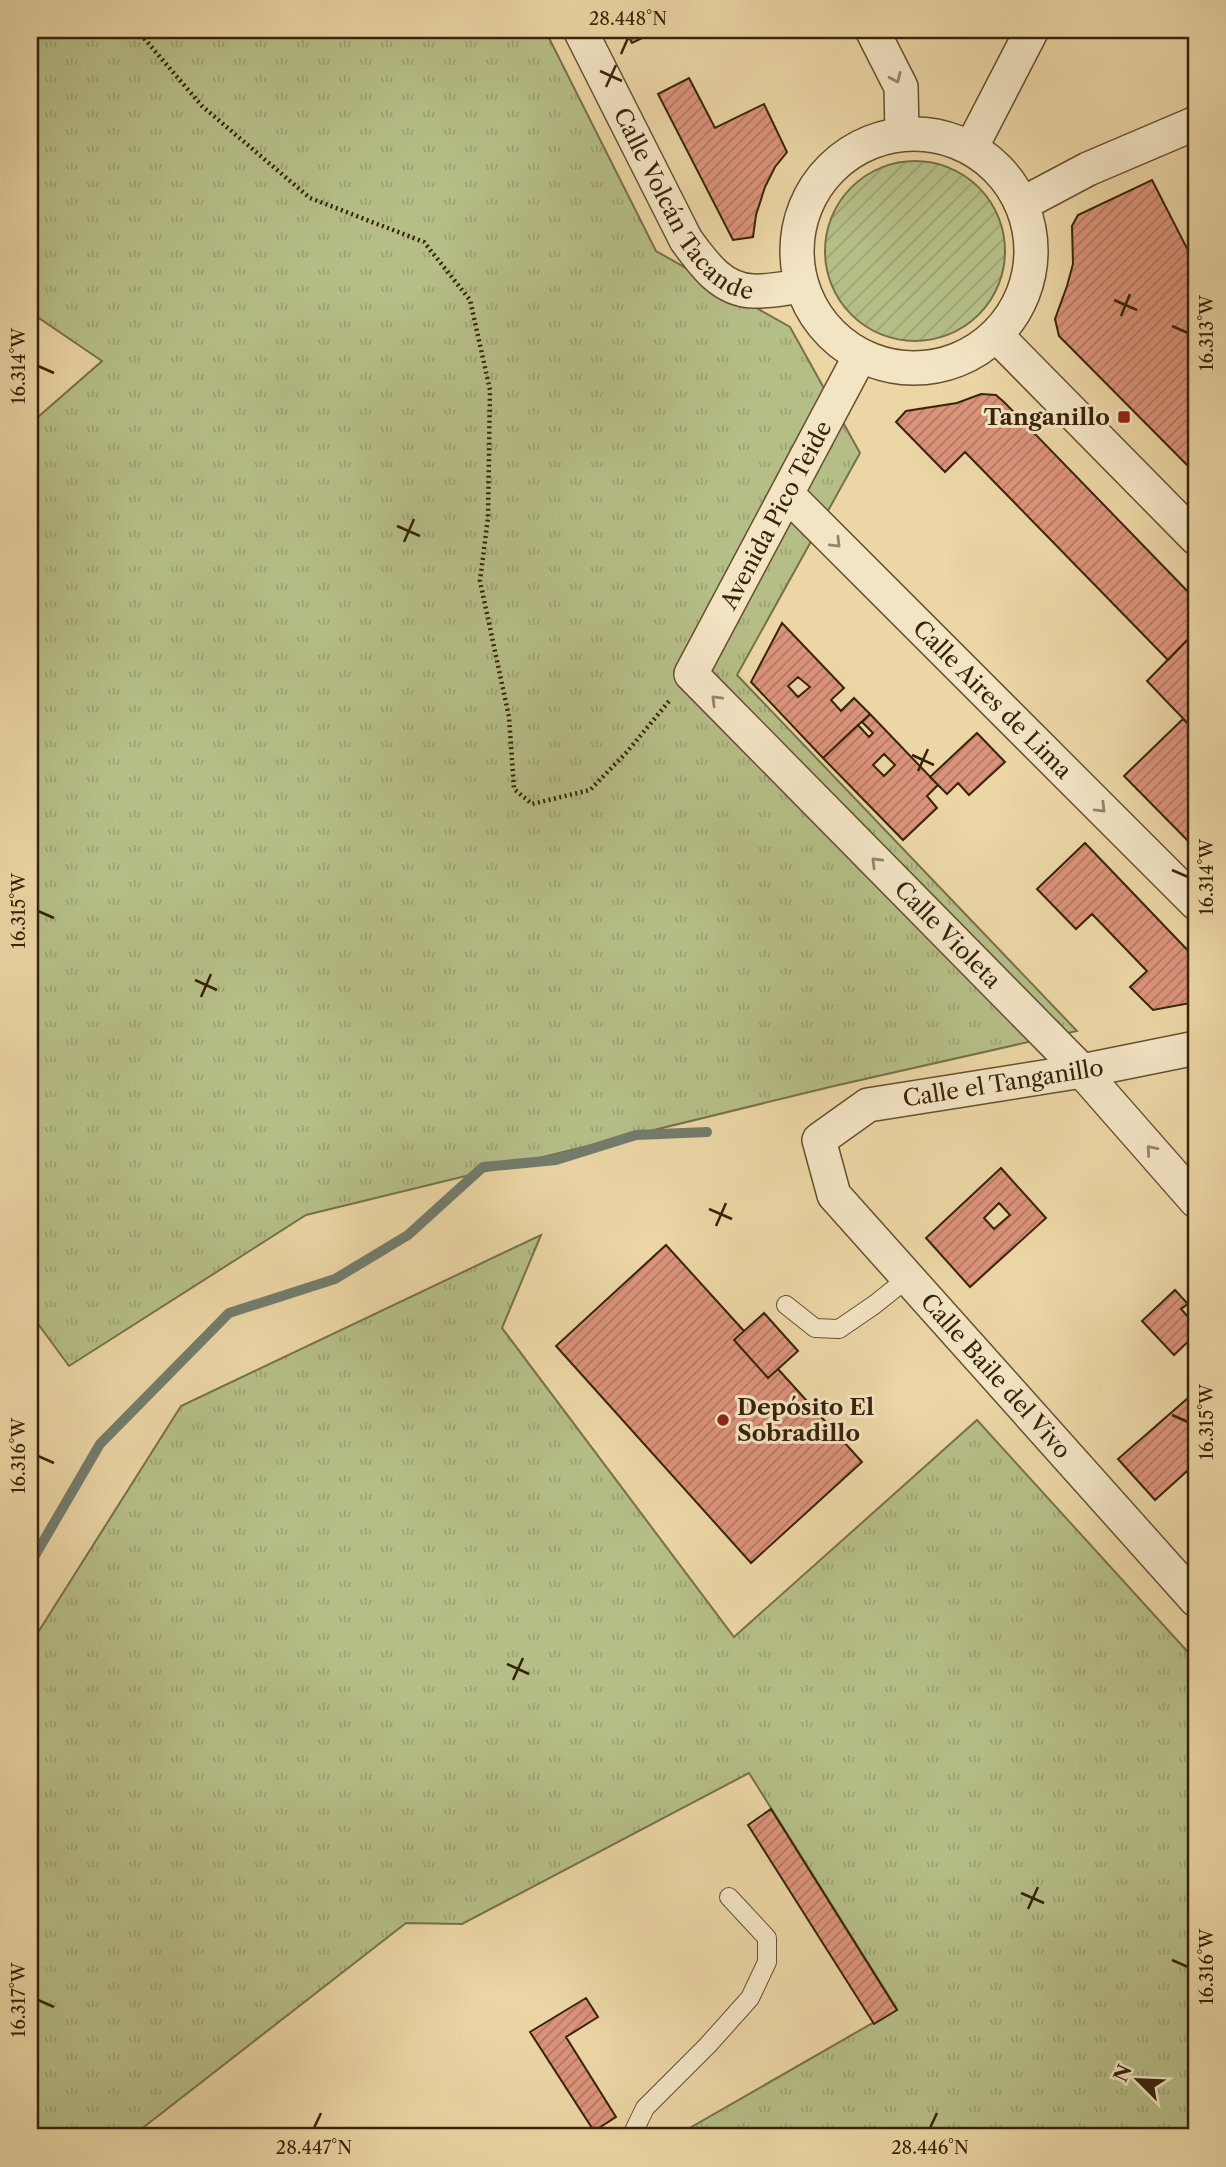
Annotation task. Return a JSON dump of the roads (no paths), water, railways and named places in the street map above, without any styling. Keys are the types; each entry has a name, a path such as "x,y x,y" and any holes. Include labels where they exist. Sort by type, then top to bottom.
{"street":[{"name":"Calle Volcán Tacande","path":"580,30 686,240 707,268 728,285 752,291 802,286"},
{"path":"872,30 901,88 902,132"},
{"path":"972,146 1032,30"},
{"path":"1024,203 1088,169 1196,122"},
{"path":"902,132 972,146 1003,170 1024,203 1033,250 1023,297 996,336 955,362 907,369 860,356 835,338 814,314 802,286 796,244 806,203 830,168 864,143 902,132"},
{"path":"996,336 1196,538"},
{"name":"Avenida Pico Teide","path":"691,674 860,356"},
{"name":"Calle Aires de Lima","path":"788,495 1196,903"},
{"name":"Calle Violeta","path":"691,674 1082,1071 1196,1202"},
{"name":"Calle el Tanganillo","path":"819,1140 868,1105 1082,1071 1196,1048"},
{"name":"Calle Baile del Vivo","path":"819,1140 834,1195 1196,1600"}],"lane":[{"path":"786,1305 815,1328 839,1329 874,1306 908,1278"},
{"path":"631,2137 645,2108 750,1998 767,1962 767,1938 729,1897"}],"waterway":[{"path":"30,1564 100,1444 229,1313 335,1279 408,1235 483,1167 556,1160 636,1135 707,1132"}],"place":[{"name":"Tanganillo","path":"1124,417"},
{"name":"Depósito El Sobradillo","path":"723,1420"}]}
